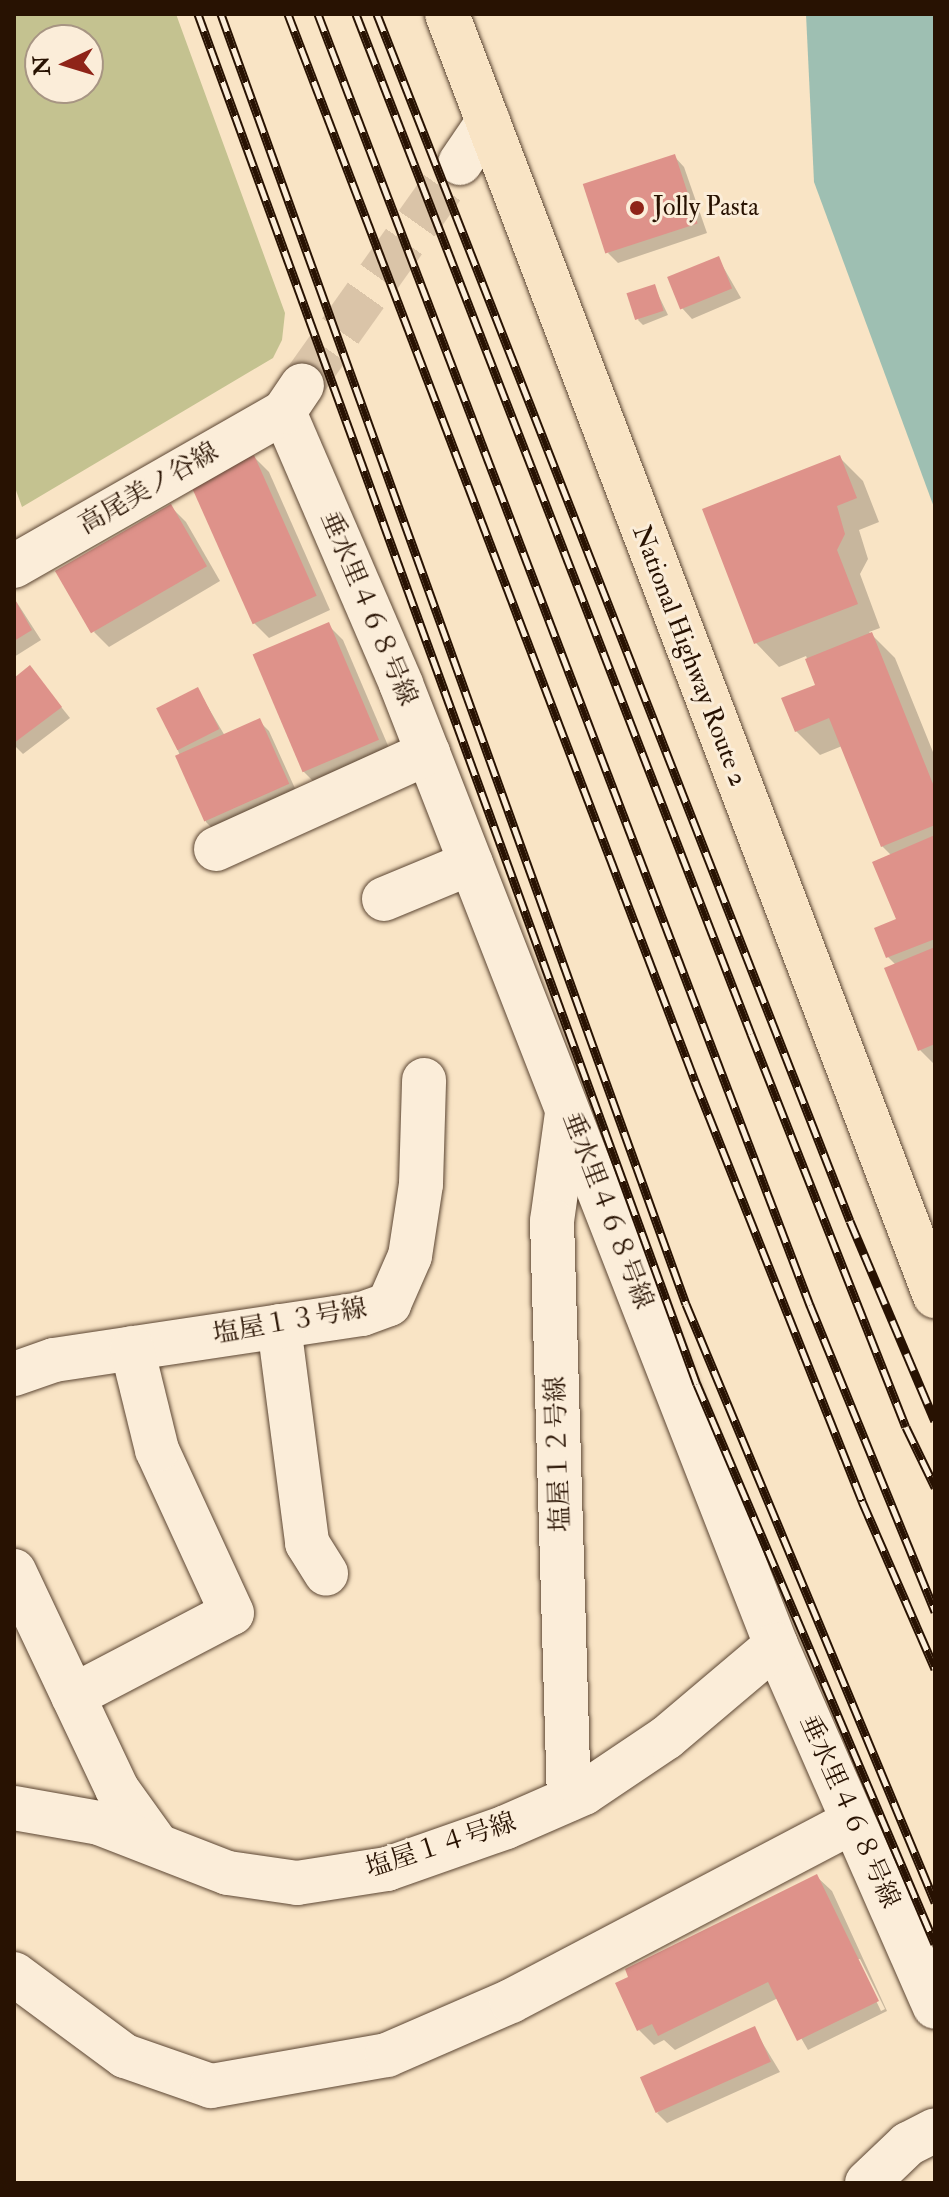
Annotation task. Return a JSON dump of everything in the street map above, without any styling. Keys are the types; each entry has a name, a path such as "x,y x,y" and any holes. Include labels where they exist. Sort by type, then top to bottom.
{"highway":[{"name":"National Highway Route 2","path":"447,14 935,1296"}],"street":[{"path":"460,163 488,122"},
{"name":"高尾美ノ谷線","path":"14,566 293,399"},
{"name":"垂水里４６８号線","path":"293,399 776,1645 935,2007"},
{"path":"216,849 428,753"},
{"path":"384,899 471,863"},
{"name":"塩屋１３号線","path":"14,1374 54,1360 362,1314 389,1304 410,1256 421,1184 424,1080"},
{"name":"塩屋１２号線","path":"568,1111 552,1221 569,1799"},
{"path":"279,1326 307,1543 326,1573"},
{"path":"73,1696 232,1613 157,1450 132,1348"},
{"path":"14,1571 117,1789 155,1842"},
{"name":"塩屋１４号線","path":"14,1808 99,1823 155,1842 228,1873 297,1883 387,1869 569,1799 666,1738 776,1645"},
{"path":"14,1974 125,2056 211,2086 387,2055 511,2001 852,1822"},
{"path":"867,2183 908,2144 935,2130"}],"shaded area":[{"path":"14,14 176,14 285,313 282,340 273,358 22,507 14,485"},
{"path":"806,14 935,14 935,510 814,182"}],"building":[{"path":"675,154 698,223 605,253 583,184"},
{"path":"719,256 732,288 680,309 667,277"},
{"path":"655,284 664,311 635,320 626,293"},
{"path":"254,455 317,596 253,624 190,483"},
{"path":"840,455 857,498 837,506 845,534 837,550 858,604 754,644 702,509"},
{"path":"171,504 207,566 91,633 55,571"},
{"path":"14,598 32,630 14,641"},
{"path":"329,622 379,740 303,772 253,654"},
{"path":"872,632 935,789 935,825 881,847 829,718 795,732 781,698 815,685 805,659"},
{"path":"30,665 62,707 14,743 14,678"},
{"path":"198,687 219,729 177,750 156,708"},
{"path":"260,718 289,784 204,822 175,756"},
{"path":"935,835 935,939 886,958 874,928 896,919 872,862"},
{"path":"935,947 935,1044 918,1051 884,968"},
{"path":"817,1874 879,2001 797,2041 768,1982 658,2036 652,2024 637,2031 615,1983 628,1977 625,1969"},
{"path":"755,2026 771,2062 656,2113 640,2077"}],"tunnel":[{"path":"302,385 460,163"}],"railway":[{"path":"198,14 697,1384 935,1944"},
{"path":"221,14 686,1304 935,1902"},
{"path":"288,14 695,1081 862,1501 935,1669"},
{"path":"318,14 810,1305 935,1611"},
{"path":"356,14 751,1034 906,1427 935,1487"},
{"path":"377,14 850,1221 935,1421"}],"place":[{"name":"Jolly Pasta","path":"637,208"}]}
